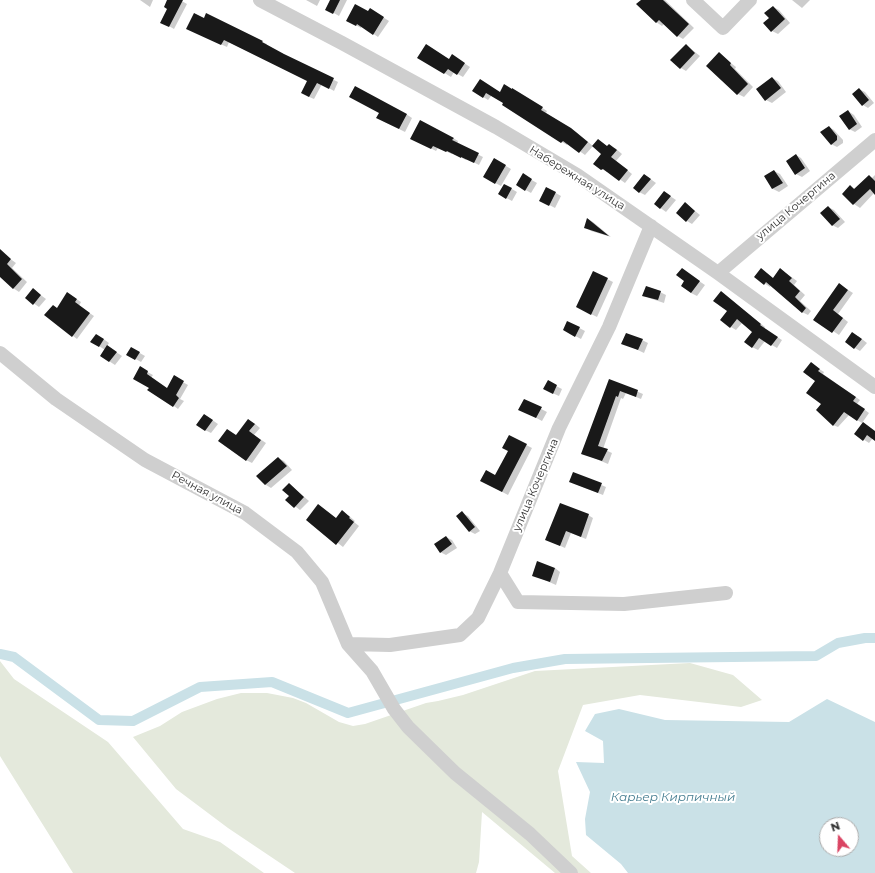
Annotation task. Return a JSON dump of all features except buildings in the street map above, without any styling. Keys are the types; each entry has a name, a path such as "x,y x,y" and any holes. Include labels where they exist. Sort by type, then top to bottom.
{"street":[{"name":"Набережная улица","path":"260,0 496,127 577,175 718,273 875,387"},
{"path":"693,0 723,28 750,0"},
{"name":"улица Кочергина","path":"718,273 875,140"},
{"name":"улица Кочергина","path":"348,644 390,646 460,635 478,618 500,572 559,428 609,327 651,226"},
{"name":"Речная улица","path":"0,353 56,399 145,460 245,513 297,552 322,582 348,644 372,671 394,709 408,727 454,773 530,834 571,873"},
{"path":"500,572 518,602 624,604 726,593"}],"shaded area":[{"path":"0,661 14,679 108,742 183,829 220,842 264,873 73,873 0,756"},
{"path":"690,663 733,675 762,700 741,707 640,695 583,705 558,771 572,856 591,873 555,873 482,812 479,862 476,873 295,873 228,828 176,789 133,737 160,726 182,712 217,699 241,693 267,693 293,698 306,703 339,722 353,726 365,724 426,703 463,695 535,671"}],"water":[{"name":"Карьер Кирпичный","path":"827,699 875,722 875,873 628,873 621,864 586,835 585,819 590,792 576,762 604,763 603,741 585,731 595,714 619,709 665,720 789,722"}],"waterway":[{"path":"0,654 14,657 99,720 133,721 200,687 272,682 348,713 513,668 565,659 816,656 838,643 865,638 875,638"}]}
